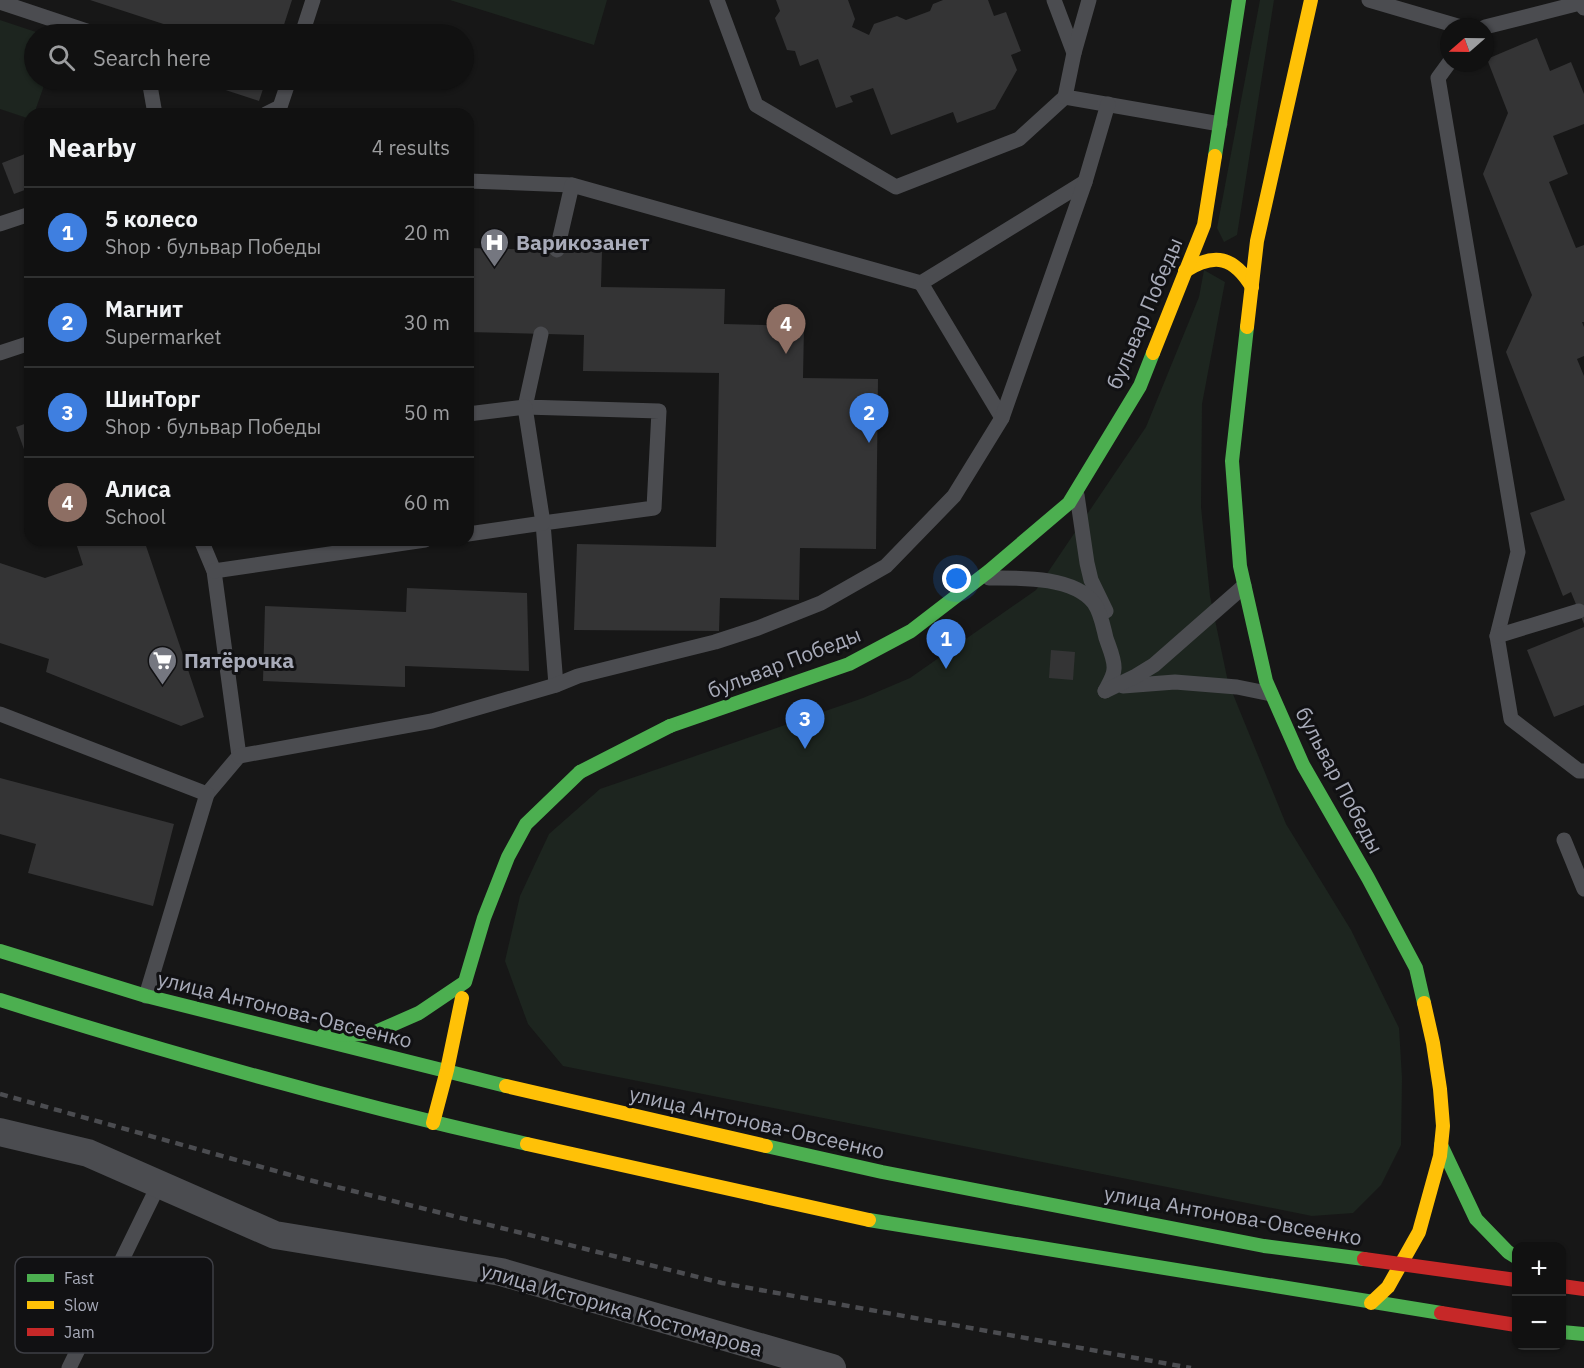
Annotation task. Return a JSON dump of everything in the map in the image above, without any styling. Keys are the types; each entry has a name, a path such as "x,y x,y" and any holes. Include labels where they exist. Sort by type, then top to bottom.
{"main road":[{"name":"бульвар Победы","path":"433,1123 447,1070 465,982 484,918 507,856 526,824 580,772 670,726 849,664 910,631 980,578 1069,503 1140,386 1204,225 1239,0"},
{"name":"бульвар Победы","path":"1311,0 1257,241 1232,461 1240,566 1266,681 1303,765 1368,878 1416,968 1433,1043 1443,1126 1431,1193 1419,1232 1388,1287 1371,1303"},
{"path":"1204,225 1213,245 1224,254 1242,252 1257,241"},
{"path":"1185,271 1198,261 1222,260 1236,265 1245,274 1252,287"},
{"name":"улица Антонова-Овсеенко","path":"0,951 146,996 301,1035 542,1095 882,1172 1264,1246 1512,1279"},
{"path":"301,1035 371,1034 419,1013 465,982"},
{"path":"0,1000 130,1041 433,1123 877,1222 1512,1324"},
{"name":"бульвар Победы","path":"1441,1145 1476,1219 1512,1254"},
{"path":"1566,1286 1584,1289"},
{"path":"1566,1332 1584,1334"}],"street":[{"name":"улица Историка Костомарова","path":"0,1132 88,1154 275,1235 501,1272 832,1368"}],"lane":[{"path":"306,24 313,0"},
{"path":"717,0 756,105 896,187 1019,139 1065,97 1074,53 1089,0"},
{"path":"1054,0 1074,53"},
{"path":"1369,0 1440,21"},
{"path":"0,2 66,24"},
{"path":"1494,25 1581,4"},
{"path":"1442,72 1438,78 1518,552 1497,636 1511,719 1579,771 1584,771"},
{"path":"150,90 153,108"},
{"path":"278,108 286,90"},
{"path":"1065,97 1220,124"},
{"path":"146,996 207,794 239,756 432,721 556,685 578,676 715,642 821,603 886,566 954,496 1002,418 1085,182 1108,104"},
{"path":"474,181 572,185 921,283 1002,418"},
{"path":"921,283 1085,182"},
{"path":"557,250 572,185"},
{"path":"0,224 24,216"},
{"path":"541,334 525,407 543,523 556,685"},
{"path":"0,352 24,345"},
{"path":"474,413 525,407 659,411 654,508 474,533"},
{"path":"1076,492 1091,580 1112,625 1118,646 1120,673 1105,691"},
{"path":"204,546 214,571 239,756"},
{"path":"214,571 384,546"},
{"path":"980,578 1013,577 1047,580 1086,595 1094,604 1102,621 1111,653 1114,670 1105,691"},
{"path":"1105,691 1154,665 1244,586"},
{"path":"1497,636 1578,611"},
{"path":"1105,691 1126,686 1175,682 1237,687 1271,694"},
{"path":"0,714 207,794"},
{"path":"1564,840 1584,889"},
{"path":"123,1257 158,1186"},
{"path":"69,1368 76,1353"}],"shaded area":[{"path":"450,0 607,0 594,45"},
{"path":"1260,0 1274,0 1237,235 1224,242 1217,228"},
{"path":"0,20 24,28 24,90 42,90 36,108 24,108 24,117 0,109"},
{"path":"1204,270 1225,282 1202,404 1201,507 1210,596 1228,682 1286,824 1351,930 1399,1028 1402,1078 1401,1145 1381,1185 1353,1213 1312,1216 563,1066 528,1024 505,961 520,896 549,834 600,789 863,698 910,678 1036,590 1146,427 1199,297"}],"building":[{"path":"90,0 292,0 284,24 163,24"},
{"path":"776,0 848,0 855,19 852,27 869,35 874,24 897,16 906,20 930,11 933,4 943,0 988,0 994,16 1006,12 1021,51 1011,55 1017,70 995,109 957,123 953,112 891,135 873,88 850,96 853,102 836,108 818,59 800,66 795,51 787,50 775,18 780,11"},
{"path":"1537,38 1550,71 1571,62 1584,94 1584,124 1553,136 1568,174 1549,182 1576,248 1584,245 1584,322 1582,322 1584,356 1577,359 1584,376 1584,624 1571,592 1563,596 1530,513 1565,500 1506,352 1532,295 1483,174 1508,113 1492,72 1494,72 1494,56"},
{"path":"225,90 263,90 259,101"},
{"path":"24,154 24,190 14,194 2,163"},
{"path":"474,248 602,251 601,287 725,289 724,324 804,326 803,378 878,379 876,549 800,548 799,600 720,598 719,631 574,630 577,544 716,547 719,373 583,371 584,335 474,332"},
{"path":"24,424 24,449 16,427"},
{"path":"77,546 146,546 204,717 181,726 46,672 49,659 0,643 0,563 45,578 83,565"},
{"path":"407,588 527,593 529,671 405,666 405,687 263,681 265,606 406,612"},
{"path":"1584,627 1584,705 1554,717 1527,650"},
{"path":"1051,650 1075,652 1073,680 1049,678"},
{"path":"0,778 174,824 153,906 28,873 36,844 0,834"}],"railway":[{"path":"0,1094 301,1178 722,1283 1191,1368"}],"traffic: fast":[{"path":"1215,156 1239,0"},
{"path":"1247,327 1232,461 1240,566 1266,681 1303,765 1368,878 1416,968 1424,1003"},
{"path":"670,726 849,664 911,631 989,571 1069,503 1140,386 1153,353"},
{"path":"580,772 670,726"},
{"path":"323,1035 371,1034 419,1013 465,982 484,918 508,857 526,824 580,772"},
{"path":"0,951 146,996 506,1086"},
{"path":"0,1000 262,1078 527,1144"},
{"path":"1441,1145 1476,1219 1512,1254"},
{"path":"766,1146 882,1172 1264,1246 1364,1259"},
{"path":"869,1220 1441,1313"},
{"path":"1566,1332 1584,1334"}],"traffic: slow":[{"path":"1247,327 1257,241 1311,0"},
{"path":"1153,353 1204,225 1215,156"},
{"path":"1185,271 1206,261 1223,261 1238,269 1252,287"},
{"path":"433,1123 462,998"},
{"path":"1371,1303 1388,1287 1419,1232 1440,1156 1443,1126 1440,1089 1424,1003"},
{"path":"506,1086 766,1146"},
{"path":"527,1144 869,1220"}],"traffic: jam":[{"path":"1364,1259 1512,1279"},
{"path":"1566,1287 1584,1289"},
{"path":"1441,1313 1512,1324"}],"place":[{"name":"Варикозанет","path":"495,268"},
{"name":"Алиса","path":"786,354"},
{"name":"Магнит","path":"869,443"},
{"name":"5 колесо","path":"946,669"},
{"name":"Пятёрочка","path":"163,686"},
{"name":"ШинТорг","path":"805,749"}]}
